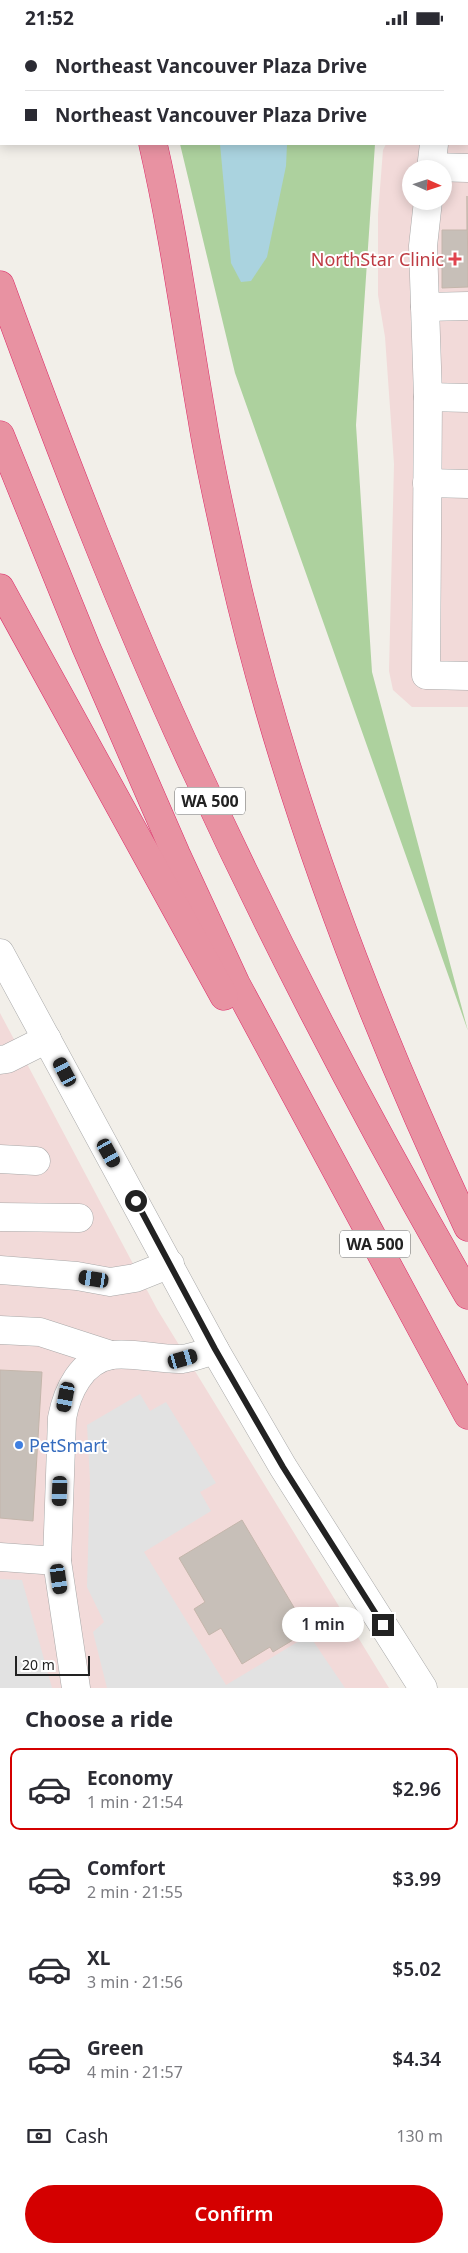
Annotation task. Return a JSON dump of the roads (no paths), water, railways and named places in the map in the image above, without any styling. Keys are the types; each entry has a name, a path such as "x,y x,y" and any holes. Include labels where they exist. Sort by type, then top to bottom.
{"highway":[{"path":"153,145 180,282 206,438 234,571 266,693 296,792 374,1011 414,1109 468,1227"},
{"name":"WA 500","path":"0,285 47,415 95,536 195,771 299,985 468,1295"},
{"name":"WA 500","path":"0,435 86,647 176,854 236,984 282,1073 468,1415"},
{"path":"0,587 219,991 282,1073"}],"street":[{"path":"452,164 468,168"},
{"path":"427,210 423,246 428,397 426,675 468,676"},
{"path":"425,307 468,306"},
{"path":"428,397 468,398"},
{"path":"427,483 468,484"},
{"path":"0,953 215,1349 283,1467 423,1688"},
{"path":"0,1060 7,1059 47,1039"},
{"path":"0,1159 36,1161"},
{"path":"0,1217 79,1218"},
{"path":"0,1270 77,1276 110,1281 135,1278 170,1264"},
{"path":"0,1330 40,1332 111,1355 183,1359 215,1349"},
{"path":"76,1688 57,1561 62,1418 66,1397 76,1378 92,1364 111,1355"},
{"path":"0,1557 57,1561"}],"water":[{"path":"220,145 287,145 286,166 267,257 251,281 241,282 231,263"}],"place":[{"name":"NorthStar Clinic","path":"455,259"},
{"name":"PetSmart","path":"19,1445"}]}
